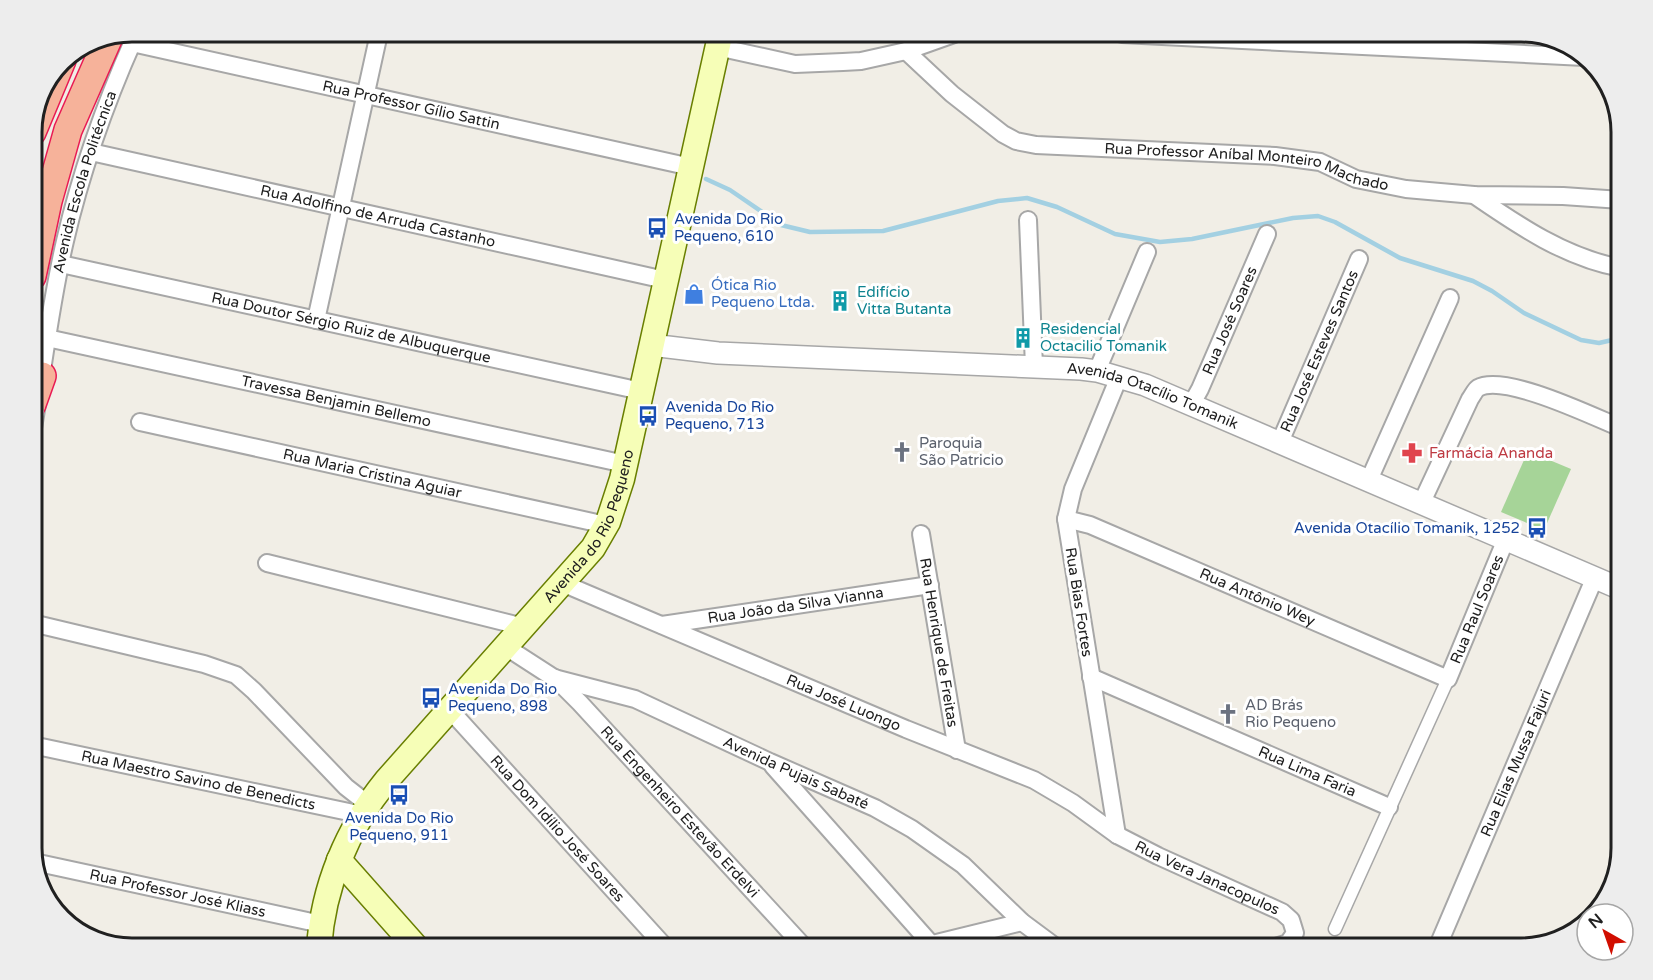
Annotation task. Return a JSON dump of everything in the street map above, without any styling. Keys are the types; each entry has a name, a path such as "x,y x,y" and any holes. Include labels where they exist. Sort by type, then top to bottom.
{"highway":[{"name":"Avenida Escola Politécnica","path":"42,229 68,130 122,43"}],"main road":[{"name":"Avenida do Rio Pequeno","path":"320,938 328,892 349,836 386,781 593,548 606,525 620,487 718,42"},
{"path":"339,860 408,938"}],"street":[{"name":"Rua Professor Gílio Sattin","path":"133,42 691,167"},
{"path":"316,320 377,42"},
{"path":"721,42 795,64 854,62 906,51 931,42"},
{"path":"1370,42 1569,56"},
{"name":"Avenida Escola Politécnica","path":"42,376 46,338 61,264 85,167 123,43"},
{"name":"Rua Professor Aníbal Monteiro Machado","path":"906,51 952,94 1003,134 1016,141 1036,145 1275,156 1320,162 1356,179 1406,189 1474,195 1611,199"},
{"name":"Rua Adolfino de Arruda Castanho","path":"91,152 665,280"},
{"path":"1474,195 1530,234 1611,266"},
{"path":"1028,220 1034,366"},
{"name":"Rua José Soares","path":"1191,405 1267,234"},
{"path":"1097,371 1147,252"},
{"name":"Rua José Esteves Santos","path":"1280,442 1359,259"},
{"name":"Rua Doutor Sérgio Ruiz de Albuquerque","path":"61,264 641,391"},
{"path":"1369,480 1450,298"},
{"name":"Travessa Benjamin Bellemo","path":"46,338 625,464"},
{"name":"Avenida Otacílio Tomanik","path":"651,345 718,353 1034,366 1097,371 1145,385 1611,584"},
{"name":"Rua Bias Fortes","path":"1117,835 1066,519 1073,489 1119,377"},
{"path":"1422,502 1476,389 1502,386 1529,391 1611,424"},
{"name":"Rua Maria Cristina Aguiar","path":"140,422 606,525"},
{"name":"Rua Antônio Wey","path":"1066,519 1090,525 1448,679"},
{"name":"Rua Henrique de Freitas","path":"921,534 957,750"},
{"name":"Rua Raul Soares","path":"1448,679 1506,539"},
{"path":"267,563 524,627"},
{"name":"Rua Elias Mussa Fajuri","path":"1441,938 1595,577"},
{"name":"Rua José Luongo","path":"562,583 957,750 1034,780 1073,803 1117,835"},
{"name":"Rua João da Silva Vianna","path":"661,625 930,585"},
{"path":"42,625 204,664 236,675 254,691 366,810"},
{"name":"Avenida Pujais Sabaté","path":"506,647 554,678 635,699 875,808 912,829 963,865 1022,922 1044,938"},
{"name":"Rua Lima Faria","path":"1091,677 1389,807"},
{"name":"Rua Engenheiro Estevão Erdelvi","path":"554,678 580,703 796,938"},
{"path":"1335,929 1448,679"},
{"name":"Rua Dom Idílio José Soares","path":"450,710 657,938"},
{"name":"Rua Maestro Savino de Benedicts","path":"42,748 366,810"},
{"path":"770,762 917,938"},
{"name":"Rua Vera Janacopulos","path":"1117,835 1282,912 1291,920 1295,933 1292,938"},
{"name":"Rua Professor José Kliass","path":"44,864 321,924"},
{"path":"959,938 1022,922"}],"green space":[{"path":"1528,451 1571,469 1544,530 1501,512"}],"waterway":[{"path":"706,179 730,190 781,225 810,232 883,231 998,201 1027,198 1057,207 1115,234 1160,242 1192,239 1293,218 1318,216 1335,222 1400,258 1473,281 1524,313 1581,340 1599,343 1611,340"}],"place":[{"name":"Avenida Do Rio Pequeno, 610","path":"657,228"},
{"name":"Ótica Rio Pequeno Ltda.","path":"694,294"},
{"name":"Edifício Vitta Butanta","path":"840,301"},
{"name":"Residencial Octacilio Tomanik","path":"1023,338"},
{"name":"Avenida Do Rio Pequeno, 713","path":"648,416"},
{"name":"Paroquia São Patricio","path":"902,452"},
{"name":"Farmácia Ananda","path":"1412,453"},
{"name":"Avenida Otacílio Tomanik, 1252","path":"1537,528"},
{"name":"Avenida Do Rio Pequeno, 898","path":"431,698"},
{"name":"AD Brás Rio Pequeno","path":"1228,714"},
{"name":"Avenida Do Rio Pequeno, 911","path":"399,795"}]}
